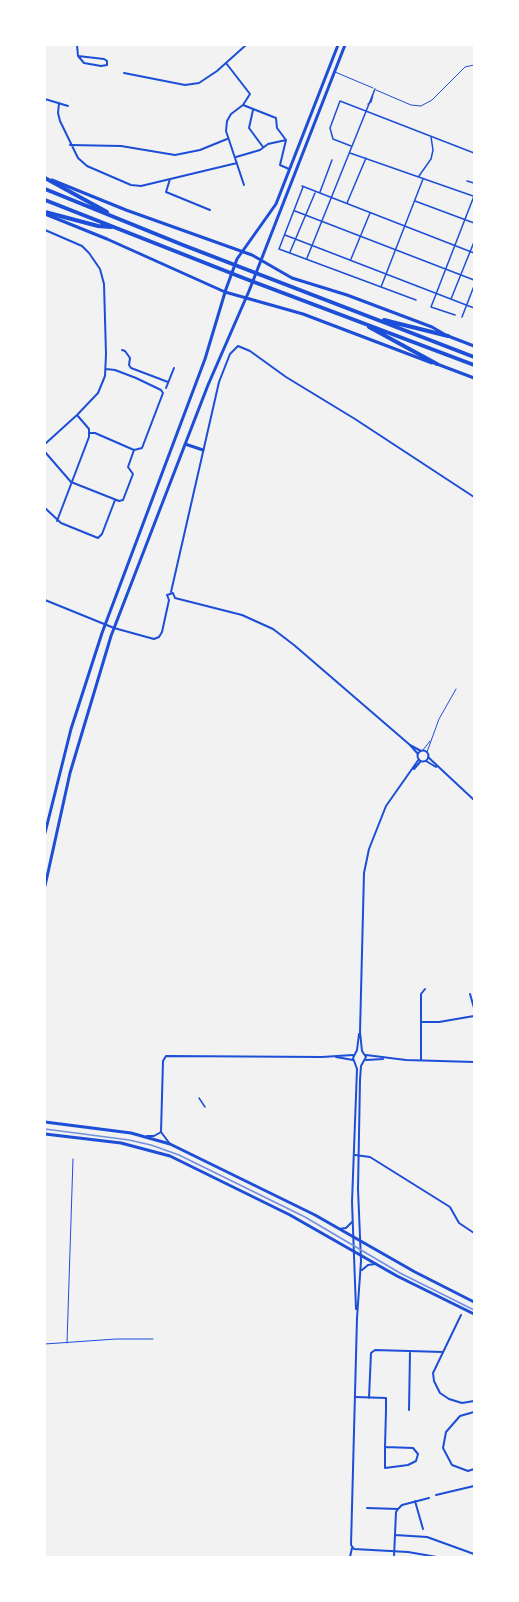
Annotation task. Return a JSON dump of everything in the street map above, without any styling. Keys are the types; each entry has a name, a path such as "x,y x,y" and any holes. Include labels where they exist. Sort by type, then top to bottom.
{"highway":[{"path":"45,178 126,222"},
{"path":"45,189 474,357"},
{"path":"45,200 474,365"},
{"path":"45,213 114,228"},
{"path":"369,316 448,336"},
{"path":"355,320 437,364"}],"main road":[{"path":"45,833 71,729 105,624 200,374 225,290 238,257 271,212 338,45"},
{"path":"45,886 70,773 114,628 345,45"},
{"path":"45,178 126,210 242,251 292,278 347,295 432,327 474,346"},
{"path":"45,213 246,299 303,314 474,378"},
{"path":"185,444 203,450"},
{"path":"45,1122 146,1136 170,1144 291,1202 415,1272 474,1302"},
{"path":"45,1134 121,1143 170,1156 290,1215 375,1264 474,1314"}],"street":[{"path":"77,45 78,56 84,63 101,66 107,64 104,59 78,56"},
{"path":"124,74 193,85 206,80 246,45"},
{"path":"226,63 250,94 243,105 231,114 227,121 226,131 244,185"},
{"path":"306,259 375,89"},
{"path":"45,99 68,106"},
{"path":"351,146 333,139 330,128 340,101 474,153"},
{"path":"59,103 58,113 70,145 82,163 131,185 141,186 237,163"},
{"path":"243,105 275,117 277,128 286,140"},
{"path":"253,110 249,128 263,147"},
{"path":"418,177 431,159 433,150 430,136"},
{"path":"70,145 121,146 175,155 200,150 227,139"},
{"path":"286,140 279,163 289,170"},
{"path":"236,156 286,140"},
{"path":"349,152 474,196 431,307 455,315"},
{"path":"347,204 366,158"},
{"path":"320,193 332,159"},
{"path":"381,287 423,178"},
{"path":"171,179 166,192 210,210"},
{"path":"467,181 474,183"},
{"path":"416,300 279,249 303,187 474,253"},
{"path":"289,253 316,192"},
{"path":"415,201 474,223"},
{"path":"294,211 474,280"},
{"path":"351,260 370,213"},
{"path":"45,230 82,246 100,269 104,286 106,369 98,393 45,444"},
{"path":"285,235 474,308"},
{"path":"452,299 474,242"},
{"path":"462,317 474,286"},
{"path":"45,600 114,628 149,638 159,637 169,600 167,595 171,592 219,382 230,354 240,346 474,498"},
{"path":"122,350 129,355 131,368 168,382"},
{"path":"166,388 174,368"},
{"path":"90,434 95,433 135,450 142,448 163,393 136,378 116,370 106,369"},
{"path":"57,521 90,434 89,429 77,415"},
{"path":"45,452 71,482 115,501 123,500 133,474 128,467 135,450"},
{"path":"45,508 57,521 97,538 100,537 115,501"},
{"path":"171,592 175,598"},
{"path":"169,600 175,598 242,615 273,629 303,652 410,745 422,752"},
{"path":"422,752 423,759"},
{"path":"422,752 423,759"},
{"path":"423,759 436,767 474,801"},
{"path":"170,1144 161,1132 163,1061 166,1056 336,1057 353,1055 357,1051 360,1032 364,934 363,889 366,859 386,806 411,770 423,759"},
{"path":"421,1060 421,994 425,989"},
{"path":"470,993 474,1008"},
{"path":"421,1022 439,1022 474,1016"},
{"path":"360,1032 362,1051"},
{"path":"357,1051 386,1058 474,1062"},
{"path":"366,1054 366,1060"},
{"path":"353,1055 355,1062 353,1220 357,1318"},
{"path":"336,1057 362,1064"},
{"path":"350,1557 361,1256 358,1203 362,1064 366,1060 386,1058"},
{"path":"199,1098 205,1107"},
{"path":"146,1136 154,1136 161,1132"},
{"path":"355,1155 370,1157 450,1207 459,1223 474,1233"},
{"path":"339,1228 348,1227 353,1220"},
{"path":"360,1272 366,1266 375,1264"},
{"path":"462,1315 434,1373 435,1383 440,1393 457,1402 474,1401"},
{"path":"369,1398 371,1353 375,1350 443,1354"},
{"path":"409,1410 410,1352"},
{"path":"355,1397 387,1398 385,1447 385,1467 408,1465 416,1461 418,1454 414,1448 385,1447"},
{"path":"474,1412 460,1416 446,1432 443,1448 452,1465 468,1471 474,1469"},
{"path":"436,1495 474,1486"},
{"path":"394,1557 398,1509 402,1505 429,1498"},
{"path":"415,1502 423,1529"},
{"path":"367,1508 398,1509"},
{"path":"395,1535 427,1537 474,1554"},
{"path":"352,1548 437,1557"}],"lane":[{"path":"333,72 411,105 421,106 432,100 465,67 474,65"},
{"path":"422,752 431,740 443,710 456,689"},
{"path":"422,752 431,740"},
{"path":"67,1343 73,1159"},
{"path":"45,1344 116,1339 153,1340"}],"tram line":[{"path":"45,1129 129,1140 179,1155 305,1217 400,1273 474,1310"}]}
